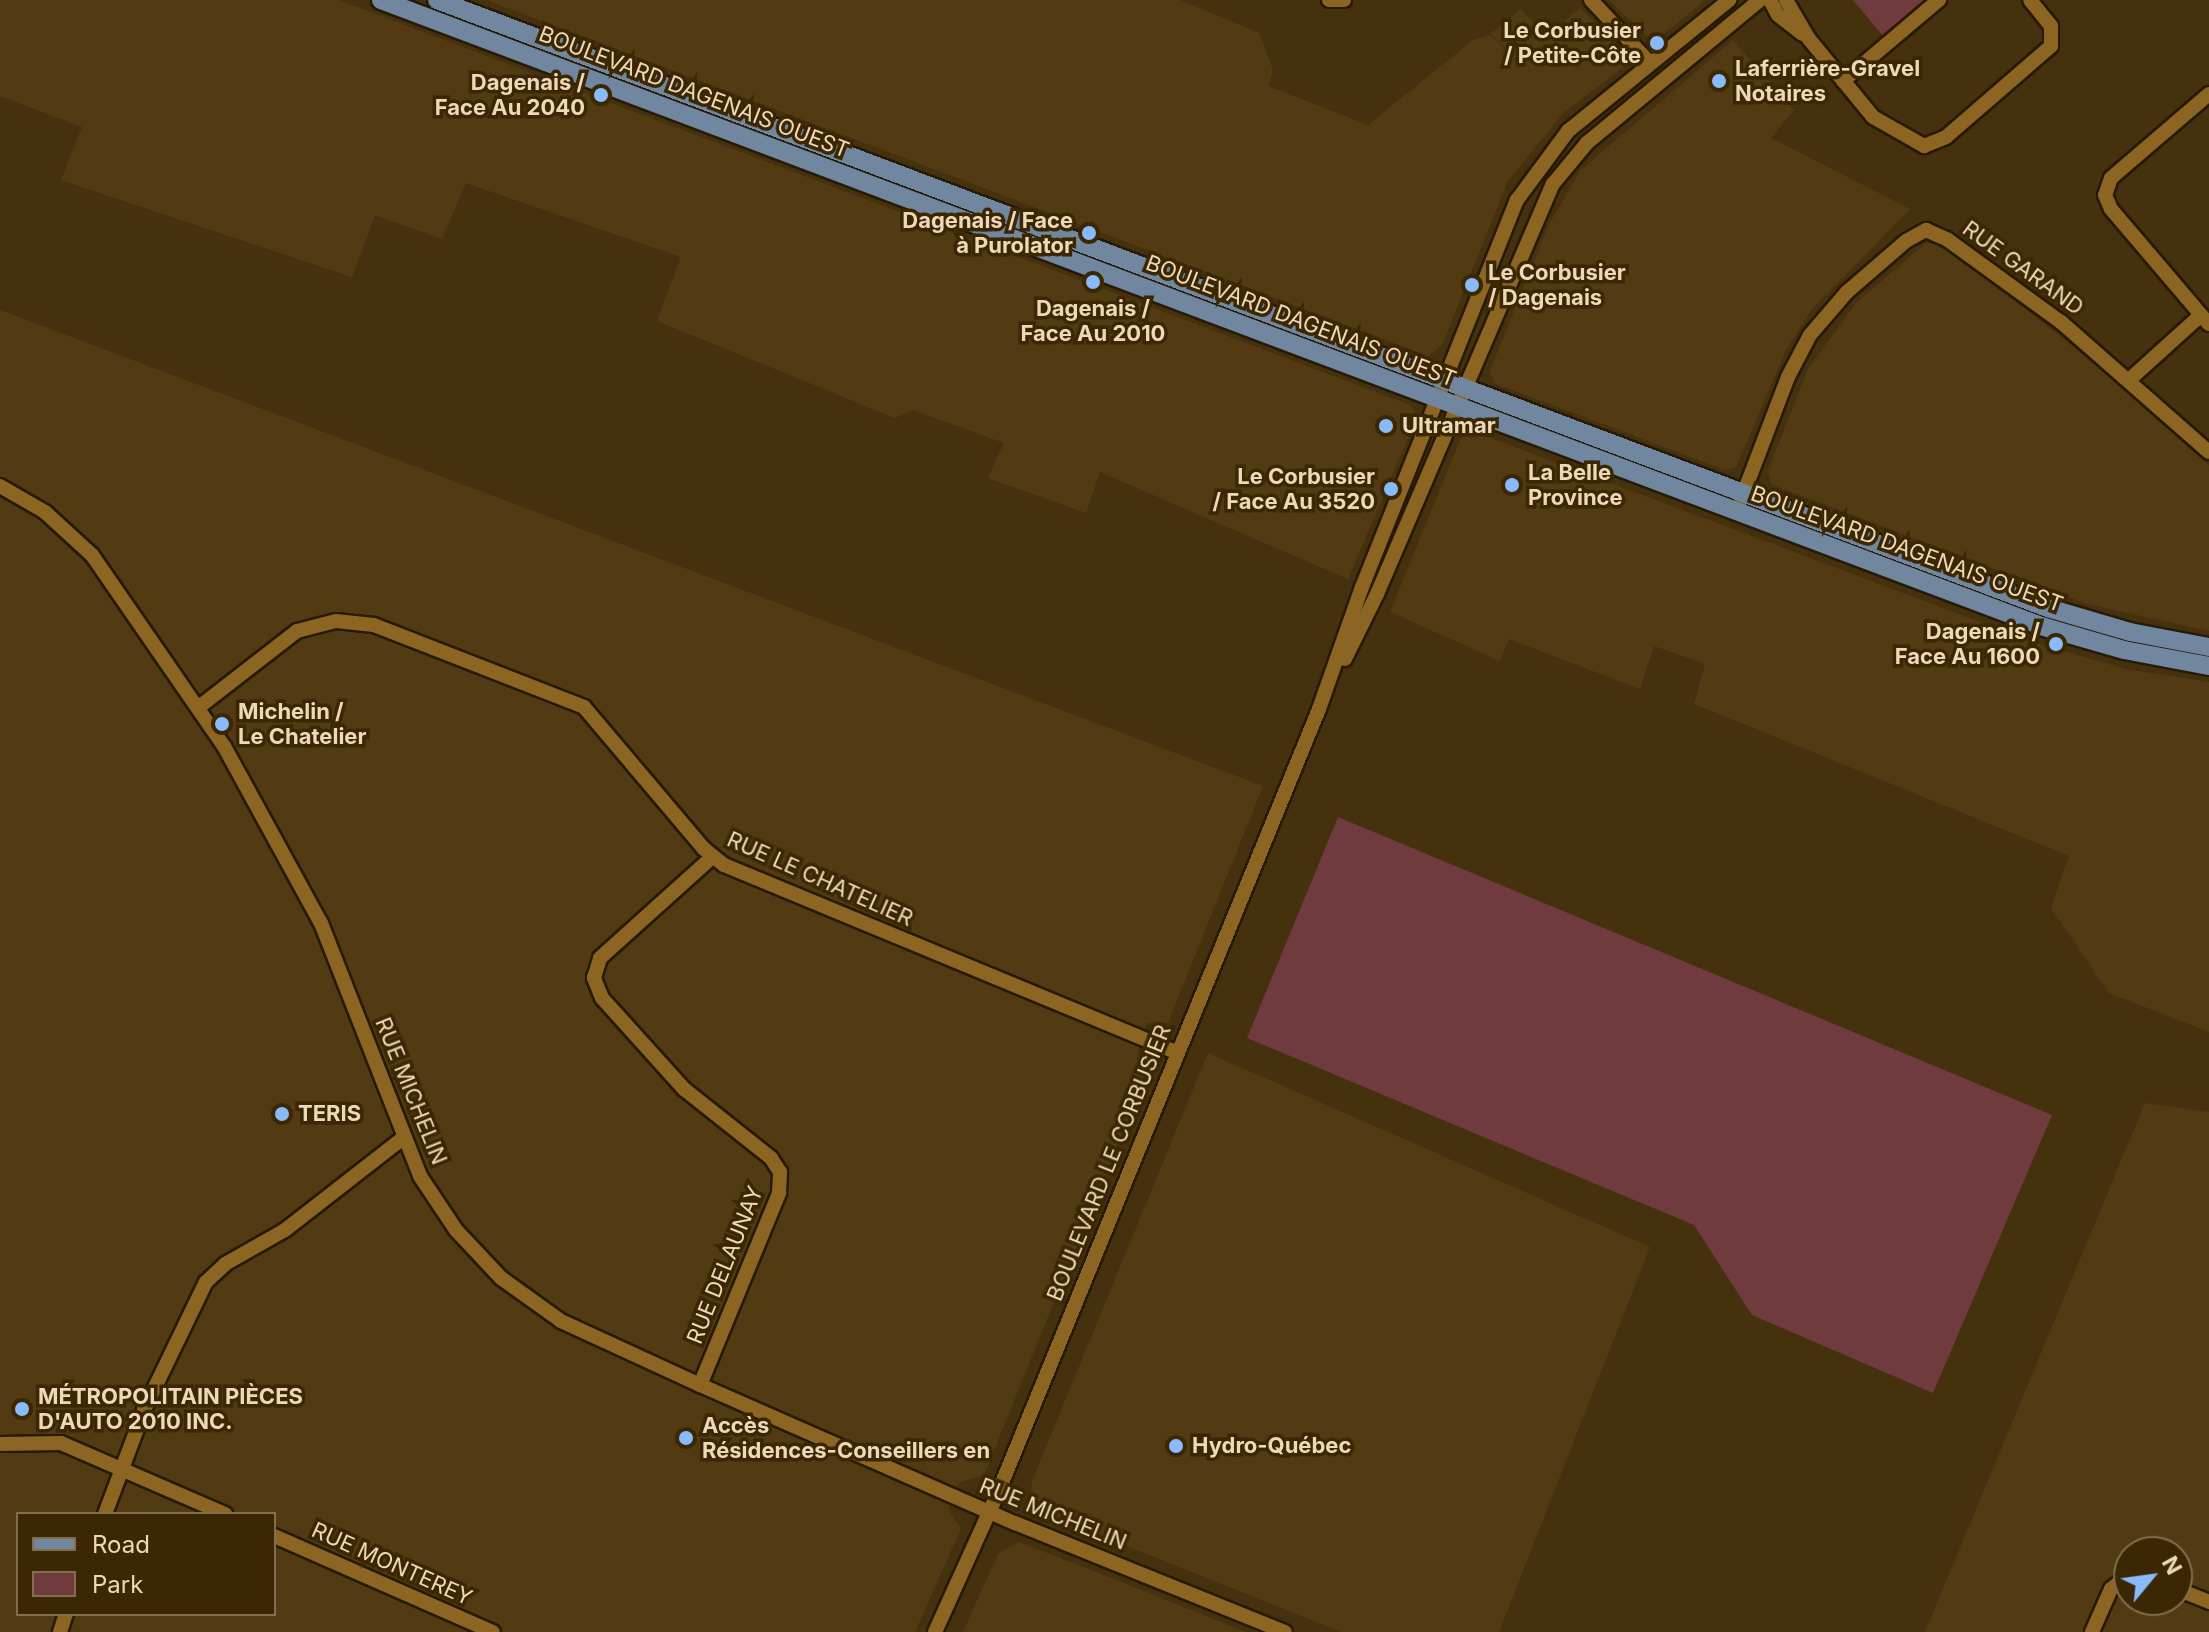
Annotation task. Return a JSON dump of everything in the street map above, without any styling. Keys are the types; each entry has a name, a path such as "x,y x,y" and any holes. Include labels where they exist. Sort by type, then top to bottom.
{"main road":[{"name":"BOULEVARD DAGENAIS OUEST","path":"381,0 2055,630 2209,666"},
{"name":"BOULEVARD DAGENAIS OUEST","path":"437,0 2070,615 2209,647"}],"street":[{"path":"1329,0 1344,0"},
{"path":"1591,0 1650,63"},
{"name":"BOULEVARD LE CORBUSIER","path":"935,1632 990,1512 1319,709 1377,594 1447,402 1445,380 1527,182 1568,131 1729,0"},
{"name":"BOULEVARD LE CORBUSIER","path":"1447,402 1465,388 1534,220 1568,163 1760,0"},
{"path":"1770,0 1778,15 1809,39"},
{"path":"1786,0 1809,39 1880,123 1921,146 1937,144 2051,46 2051,26 2030,0"},
{"path":"1843,81 1939,0"},
{"path":"2129,380 2205,319 2111,209 2105,191 2113,175 2209,95"},
{"name":"RUE GARAND","path":"1737,511 1785,385 1810,335 1847,292 1922,231 1948,240 2129,380 2209,452"},
{"name":"RUE MICHELIN","path":"0,486 45,512 92,555 199,707 310,900 402,1139 449,1221 509,1284 571,1326 700,1385 990,1512 1285,1632"},
{"name":"RUE LE CHATELIER","path":"199,707 297,631 336,621 374,625 584,707 712,857 1178,1053"},
{"name":"RUE DELAUNAY","path":"700,1385 779,1193 780,1172 771,1158 684,1089 598,994 594,975 600,958 712,857"},
{"path":"106,1512 178,1333 206,1282 225,1264 285,1230 402,1139"},
{"path":"0,1444 61,1443 220,1512"},
{"name":"RUE MONTEREY","path":"276,1537 493,1632"},
{"path":"2092,1632 2113,1587"}],"shaded area":[{"path":"0,0 339,0 1410,405 1417,417 1348,579 1100,472 1086,513 988,478 1004,443 913,410 895,418 657,321 681,257 466,183 442,239 375,215 352,277 61,180 82,127 0,96"},
{"path":"486,0 1180,0 1259,33 1273,70 1268,86 1368,125 1473,40 1491,35 1526,71 1491,33 1521,9 1547,37 1580,8 1626,54 1626,65 1564,112 1508,181 1442,345 1428,356"},
{"path":"1609,0 1701,0 1703,2 1653,43"},
{"path":"1733,40 1794,110 1771,138 1910,209 1812,309 1786,350 1736,467 1725,470 1496,384 1489,373 1549,224 1581,170"},
{"path":"1926,243 1942,245 2096,364 2209,465 2209,631 2087,604 1771,484 1768,471 1808,369 1856,303"},
{"path":"0,310 1263,786 1168,1023 1147,1023 1137,1055 1149,1067 984,1475 960,1482 948,1510 961,1528 915,1632 0,1632"},
{"path":"1475,432 2036,643 2125,669 2209,682 2209,1032 2109,993 2051,908 2069,856 1694,704 1705,664 1654,646 1640,689 1509,639 1500,661 1390,612 1461,438"},
{"path":"1208,1053 1650,1247 1499,1632 1341,1632 1030,1507 1032,1481"},
{"path":"2145,1103 2209,1112 2209,1632 1925,1632"},
{"path":"1019,1542 1245,1632 963,1632 998,1554"}],"green space":[{"path":"1853,0 1928,0 1884,37"},
{"path":"1338,817 2052,1115 1933,1393 1752,1315 1694,1225 1247,1038"}],"place":[{"name":"Le Corbusier / Petite-Côte","path":"1657,43"},
{"name":"Laferrière-Gravel Notaires","path":"1719,81"},
{"name":"Dagenais / Face Au 2040","path":"601,95"},
{"name":"Dagenais / Face à Purolator","path":"1089,233"},
{"name":"Dagenais / Face Au 2010","path":"1093,282"},
{"name":"Le Corbusier / Dagenais","path":"1472,285"},
{"name":"Ultramar","path":"1386,426"},
{"name":"La Belle Province","path":"1512,485"},
{"name":"Le Corbusier / Face Au 3520","path":"1391,489"},
{"name":"Dagenais / Face Au 1600","path":"2056,644"},
{"name":"Michelin / Le Chatelier","path":"222,724"},
{"name":"TERIS","path":"282,1114"},
{"name":"MÉTROPOLITAIN PIÈCES D'AUTO 2010 INC.","path":"22,1409"},
{"name":"Accès Résidences-Conseillers en","path":"686,1438"},
{"name":"Hydro-Québec","path":"1176,1446"}]}
